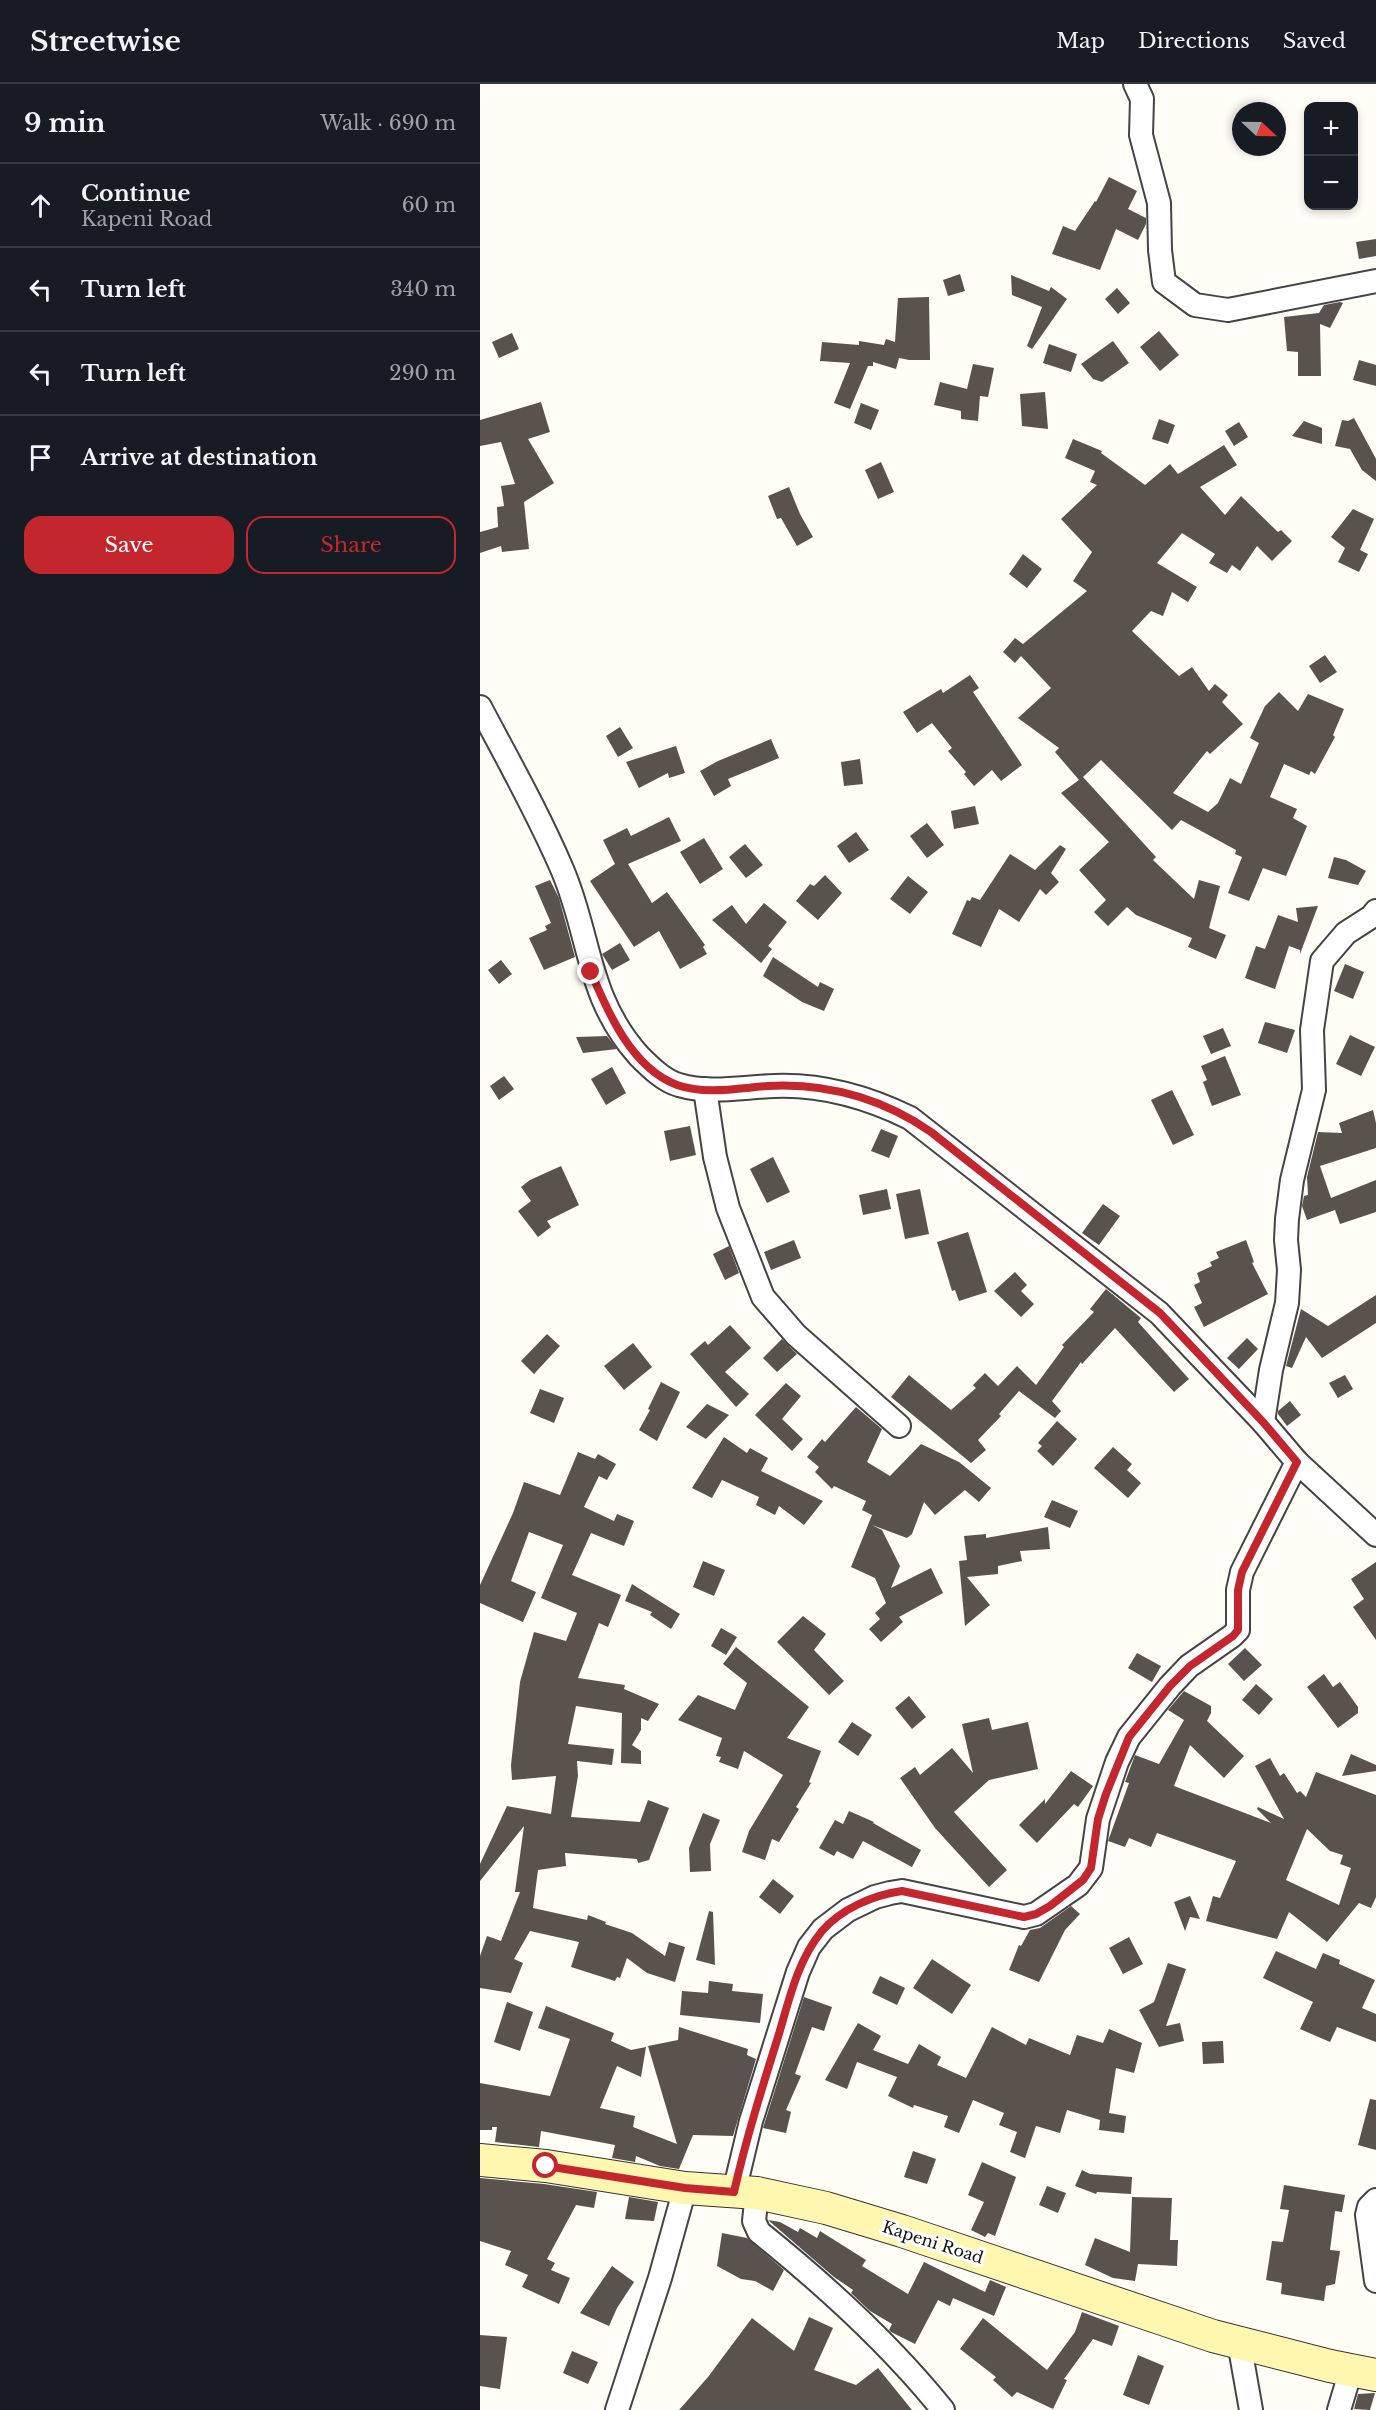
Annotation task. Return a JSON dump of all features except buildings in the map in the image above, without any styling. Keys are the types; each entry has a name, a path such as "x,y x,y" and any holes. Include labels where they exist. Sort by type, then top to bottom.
{"main road":[{"name":"Kapeni Road","path":"480,2160 546,2166 685,2188 745,2192 826,2208 1213,2336 1363,2372"}],"street":[{"path":"1135,84 1142,99 1141,135 1159,204 1160,250 1164,282 1195,305 1228,310 1376,281"},
{"path":"480,706 550,842 563,873 591,972 612,1020 639,1055 663,1077 678,1085 705,1089 777,1086 832,1090 882,1104 910,1118 1160,1313 1263,1422 1297,1462 1376,1535"},
{"path":"1263,1422 1271,1370 1287,1303 1289,1270 1286,1240 1287,1219 1292,1180 1314,1090 1312,1030 1322,961 1346,933 1371,917 1376,911"},
{"path":"705,1089 715,1157 728,1208 763,1297 796,1335 899,1426"},
{"path":"943,2410 921,2383 844,2304 759,2232 754,2222 745,2192 751,2121 798,1972 809,1947 823,1929 849,1910 875,1897 902,1891 1024,1917 1050,1906 1083,1880 1091,1868 1098,1819 1106,1794 1129,1737 1170,1686 1190,1666 1238,1630 1238,1590 1242,1572 1297,1462"},
{"path":"617,2410 660,2278 685,2188"},
{"path":"1376,2200 1369,2207 1367,2215 1376,2281"},
{"path":"1239,2342 1251,2410"},
{"path":"1339,2410 1363,2372"}],"route":[{"path":"546,2166 685,2188 734,2192 751,2121 798,1972 809,1947 823,1929 849,1910 875,1897 890,1893 902,1891 1024,1917 1036,1914 1050,1906 1078,1885 1091,1868 1098,1819 1117,1762 1129,1737 1170,1686 1190,1666 1238,1630 1236,1615 1242,1572 1297,1462 1263,1422 1160,1313 931,1132 882,1104 832,1090 777,1086 705,1089 678,1085 663,1077 646,1063 624,1038 612,1020 591,972"}]}
